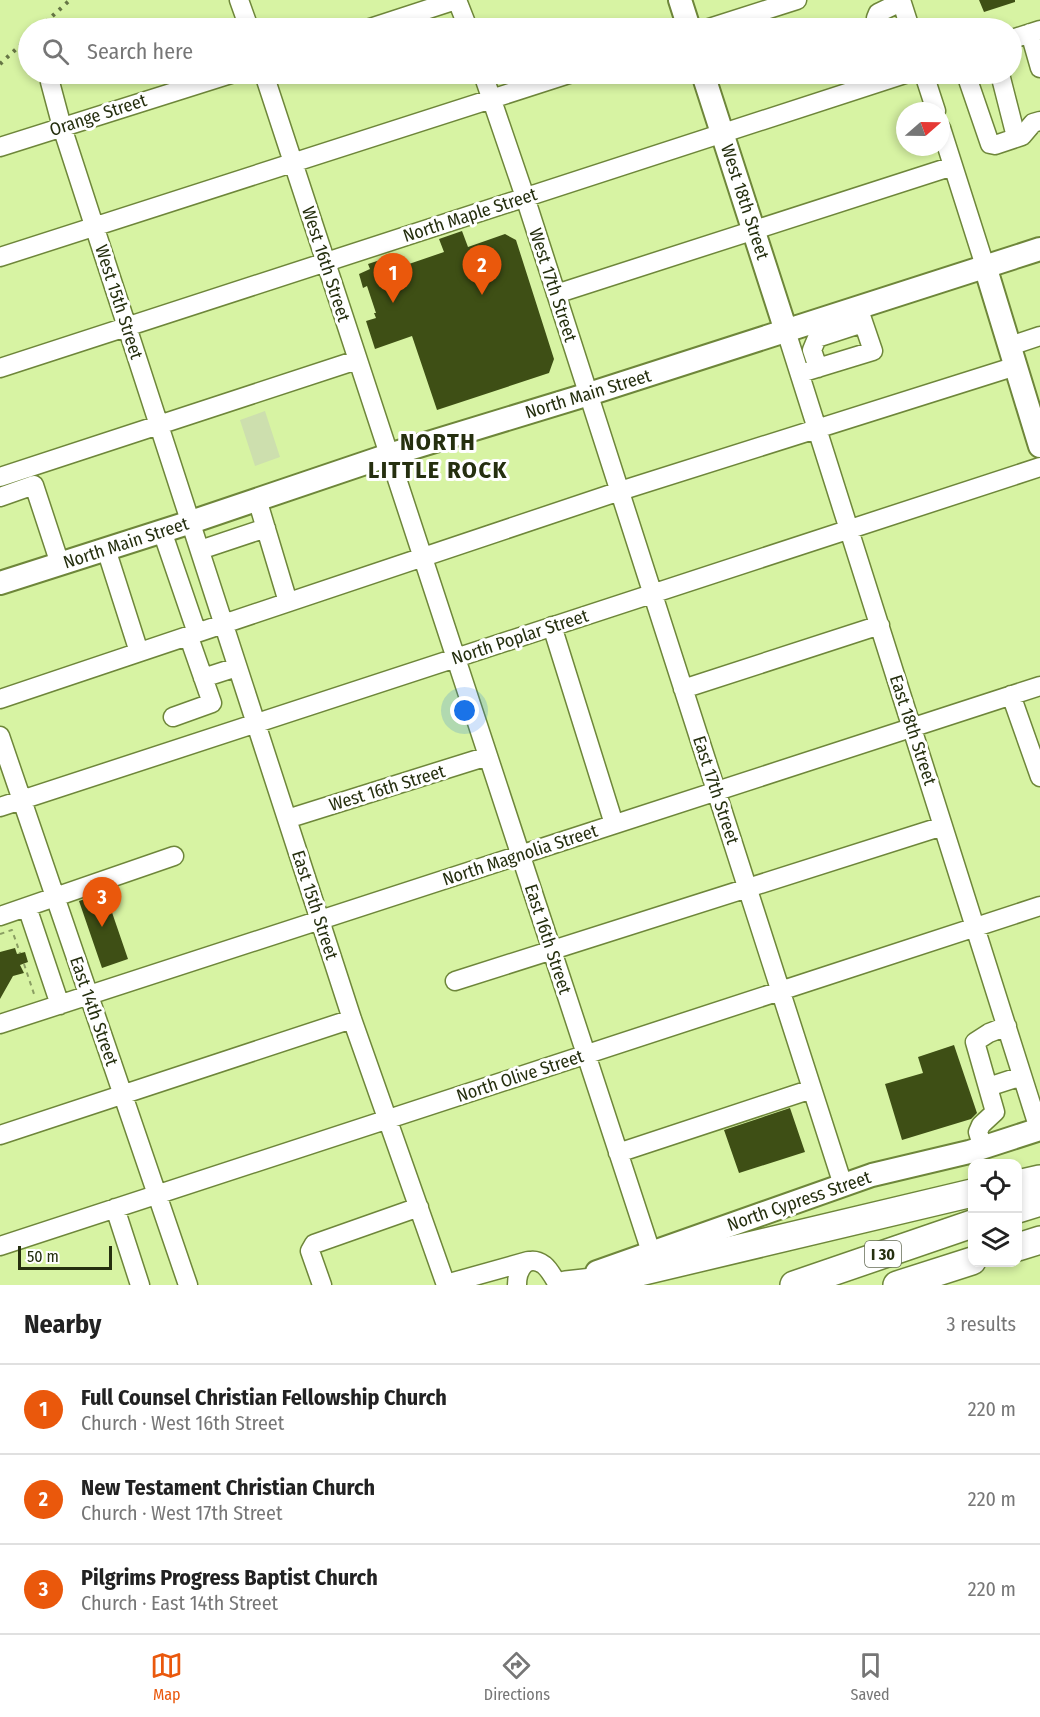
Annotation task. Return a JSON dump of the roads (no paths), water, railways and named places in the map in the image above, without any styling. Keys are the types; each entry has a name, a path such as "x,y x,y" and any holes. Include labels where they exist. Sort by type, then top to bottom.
{"highway":[{"path":"1022,1183 1040,1179"},
{"path":"566,1285 602,1281 968,1194"},
{"path":"1022,1207 1040,1202"},
{"name":"I 30","path":"794,1285 968,1225"},
{"path":"1022,1245 1040,1240"},
{"name":"I 30","path":"897,1285 968,1262"}],"main road":[{"path":"680,0 686,18"},
{"name":"West 18th Street","path":"706,84 786,331"},
{"name":"North Main Street","path":"0,583 389,455 786,331 833,324 985,266 1040,249"},
{"path":"985,266 1040,446"},
{"name":"North Cypress Street","path":"560,1285 872,1174 983,1148 1039,1129"}],"street":[{"path":"239,0 245,18"},
{"path":"401,18 456,0 464,18"},
{"path":"740,18 797,0"},
{"path":"876,18 878,12 901,1 907,18"},
{"path":"1035,31 1040,68"},
{"name":"West 15th Street","path":"51,84 62,127 190,522"},
{"name":"Orange Street","path":"0,147 199,84"},
{"name":"West 16th Street","path":"267,84 389,455"},
{"name":"West 17th Street","path":"487,84 589,394"},
{"path":"0,257 537,84"},
{"name":"North Maple Street","path":"0,368 874,84"},
{"path":"927,84 933,102"},
{"path":"970,84 990,144 995,145 1022,136 1033,123 1040,121"},
{"path":"1003,84 1014,129 1022,136"},
{"path":"950,156 985,266"},
{"path":"556,294 953,166"},
{"path":"845,359 833,324 817,338 812,350 809,370 873,351 861,315"},
{"name":"East 18th Street","path":"786,331 809,370 817,428 1039,1129"},
{"path":"0,699 139,652 194,638 224,624 288,602 817,428 1013,356 1040,336"},
{"path":"0,477 357,360"},
{"name":"East 17th Street","path":"589,394 843,1185"},
{"name":"East 16th Street","path":"389,455 651,1252"},
{"name":"North Poplar Street","path":"0,807 1040,466"},
{"path":"0,496 34,485 60,564"},
{"path":"257,499 288,602"},
{"name":"East 15th Street","path":"190,522 352,1019 446,1285"},
{"path":"200,550 266,528"},
{"path":"162,531 212,703 173,717"},
{"path":"106,549 139,652"},
{"path":"552,626 615,824"},
{"path":"683,689 880,626"},
{"path":"203,678 237,667"},
{"name":"North Magnolia Street","path":"0,1024 1040,686"},
{"path":"1011,695 1040,777"},
{"name":"East 14th Street","path":"0,736 188,1285"},
{"name":"West 16th Street","path":"287,819 488,756"},
{"path":"455,981 943,826"},
{"path":"0,916 174,856"},
{"name":"North Olive Street","path":"0,1246 1040,906"},
{"path":"27,907 60,1005"},
{"path":"0,1135 352,1019"},
{"path":"983,1148 978,1132 981,1125 995,1112 975,1042 1006,1026"},
{"path":"988,1087 1022,1076"},
{"path":"618,1152 812,1089"},
{"path":"322,1285 310,1251 314,1244 419,1207"},
{"path":"115,1208 140,1285"},
{"path":"446,1285 503,1266 534,1260 545,1266 560,1285"},
{"path":"518,1285 521,1266 528,1261"}],"railway":[{"path":"50,18 70,0"},
{"path":"0,64 18,47"}],"place":[{"name":"New Testament Christian Church","path":"482,295"},
{"name":"Full Counsel Christian Fellowship Church","path":"393,303"},
{"name":"Pilgrims Progress Baptist Church","path":"102,927"}],"district":[{"name":"NORTH LITTLE ROCK","path":"438,456"}]}
